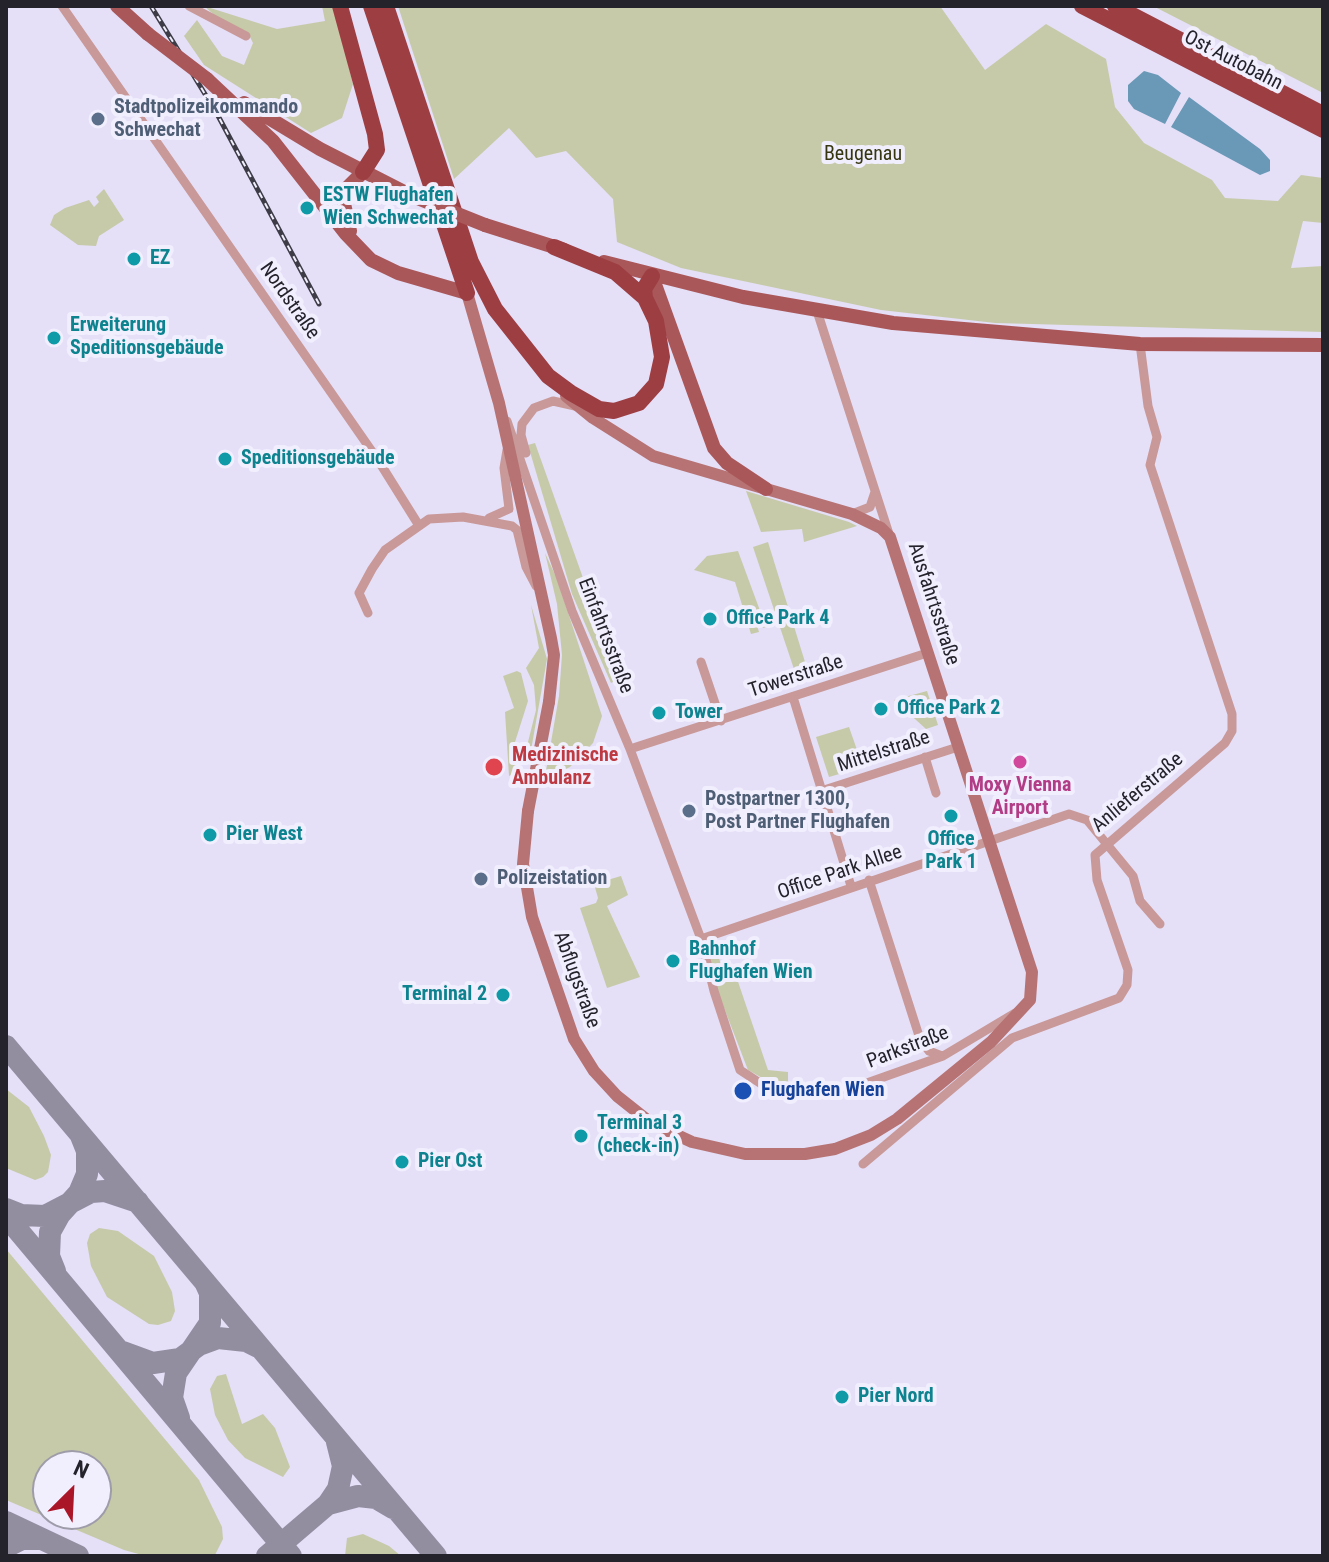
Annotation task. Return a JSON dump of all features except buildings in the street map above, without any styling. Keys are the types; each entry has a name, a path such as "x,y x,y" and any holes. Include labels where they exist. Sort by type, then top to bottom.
{"highway":[{"path":"340,6 375,134 377,150 363,172"},
{"path":"371,6 467,293"},
{"path":"386,6 471,262 511,333 548,376 599,409 614,411 639,403 656,384 662,357 656,321 645,298 644,289 652,276"},
{"name":"Ost Autobahn","path":"1082,6 1323,130"},
{"name":"Ost Autobahn","path":"1115,6 1323,114"},
{"path":"554,247 615,272 645,298"}],"main road":[{"path":"117,6 148,34 241,102 363,172 485,225 652,276 817,311 958,330 1140,344 1323,345"},
{"path":"207,79 253,121 302,174 360,249 384,268 467,293"},
{"path":"360,249 346,223 343,199 347,188 363,172"},
{"path":"652,276 714,448 727,463 766,489"},
{"path":"666,310 671,291 682,283"}],"street":[{"name":"Nordstraße","path":"62,6 378,460 418,524"},
{"path":"189,6 246,36"},
{"name":"Einfahrtsstraße","path":"467,293 499,403 531,483 572,611 630,749 701,939 714,991"},
{"path":"817,311 847,412 890,537"},
{"name":"Anlieferstraße","path":"863,1164 1012,1038 1119,998 1129,978 1097,880 1094,859 1106,844 1225,743 1232,731 1232,714 1150,465 1157,437 1140,344"},
{"name":"Ausfahrtsstraße","path":"548,376 578,407 653,456 852,514 881,528 890,537 1032,972 1033,991 1024,1009"},
{"path":"531,483 532,473 521,435 527,416 544,402 578,407"},
{"name":"Abflugstraße","path":"499,403 554,655 549,702 528,811 523,864 532,917 574,1039 594,1071 614,1093 651,1123 678,1137 745,1154 805,1154 844,1146 897,1119 1010,1025 1024,1009"},
{"path":"483,519 498,517 509,509 504,468 507,447"},
{"path":"852,514 870,507 875,492"},
{"path":"368,613 359,593 385,550 418,524 443,517 483,519 517,530 526,567 539,590"},
{"name":"Towerstraße","path":"630,749 927,653"},
{"path":"701,662 721,721"},
{"path":"793,697 851,886"},
{"name":"Mittelstraße","path":"821,791 958,747"},
{"path":"925,757 936,793"},
{"name":"Office Park Allee","path":"701,939 1069,814 1083,816 1133,876 1140,901 1160,924"},
{"path":"869,880 920,1039 929,1051 943,1056"},
{"name":"Parkstraße","path":"714,991 740,1070 769,1089 850,1089 943,1056 1024,1009"}],"green space":[{"path":"204,6 277,29 325,21 322,6 334,6 353,84 342,118 311,133 204,65 184,36 197,20 222,56 244,65 253,43 248,33 220,20"},
{"name":"Beugenau","path":"398,6 940,6 985,70 1046,24 1106,59 1115,107 1144,143 1212,180 1225,198 1278,201 1301,175 1323,178 1323,223 1303,221 1291,268 1323,266 1323,332 995,323 881,310 681,268 617,242 613,199 566,151 536,158 509,128 454,179"},
{"path":"1153,6 1323,6 1323,93"},
{"path":"104,189 124,220 99,236 96,246 78,245 50,225 54,215 65,208 89,200 94,207 99,202 96,197"},
{"path":"535,443 619,679 611,683 572,594 528,445"},
{"path":"746,491 857,526 804,542 802,529 761,532"},
{"path":"768,542 809,675 798,681 753,547"},
{"path":"738,551 766,627 763,628 759,618 755,619 759,632 751,634 735,582 694,570 707,556"},
{"path":"545,553 557,579 602,716 593,743 570,767 553,775 546,771 559,696 562,655 557,604"},
{"path":"531,605 547,659 530,756 526,750 536,710 534,685 526,668 539,648"},
{"path":"517,671 521,673 528,701 515,742 516,773 509,776 505,712 514,708 503,676"},
{"path":"927,691 938,725 926,729 894,700"},
{"path":"849,727 863,767 829,777 816,737"},
{"path":"621,876 628,895 607,906 640,977 607,988 580,908 596,903 598,898 594,884"},
{"path":"709,954 718,955 723,971 733,967 768,1070 788,1072 788,1081 815,1083 816,1087 773,1084 748,1070 716,987"},
{"path":"6,1089 29,1107 51,1155 48,1172 35,1180 6,1168"},
{"path":"99,1228 118,1231 154,1256 172,1292 175,1311 171,1321 149,1324 107,1297 91,1266 87,1243 90,1234"},
{"path":"6,1249 199,1480 222,1527 223,1539 215,1555 146,1556 77,1530 112,1530 112,1450 32,1450 32,1511 6,1500"},
{"path":"226,1374 242,1424 263,1414 275,1428 290,1467 283,1477 245,1458 228,1440 215,1415 210,1389 217,1376"},
{"path":"363,1534 389,1546 401,1556 345,1556 347,1538"}],"water":[{"path":"1144,71 1158,75 1181,93 1165,124 1134,109 1128,101 1128,85"},
{"path":"1189,97 1260,149 1270,160 1270,171 1260,175 1171,127"}],"taxiway":[{"path":"6,1046 436,1556"},
{"path":"55,1271 49,1256 50,1232 60,1214 79,1193 87,1174 87,1151 81,1136"},
{"path":"6,1209 21,1215 45,1216 91,1192 105,1191 138,1202"},
{"path":"6,1216 291,1556"},
{"path":"179,1418 172,1398 176,1373 210,1323 210,1293 205,1282"},
{"path":"123,1352 153,1363 180,1359 199,1345 218,1338 246,1341 258,1347"},
{"path":"267,1556 328,1504 338,1489 343,1466 337,1442"},
{"path":"328,1504 358,1496 376,1498 393,1508"},
{"path":"6,1522 78,1556"},
{"path":"6,1547 22,1539 38,1539"}],"railway":[{"path":"151,6 216,112 319,304"}],"place":[{"name":"Stadtpolizeikommando Schwechat","path":"98,119"},
{"name":"ESTW Flughafen Wien Schwechat","path":"307,208"},
{"name":"EZ","path":"134,259"},
{"name":"Erweiterung Speditionsgebäude","path":"54,338"},
{"name":"Speditionsgebäude","path":"225,459"},
{"name":"Office Park 4","path":"710,619"},
{"name":"Office Park 2","path":"881,709"},
{"name":"Tower","path":"659,713"},
{"name":"Moxy Vienna Airport","path":"1020,762"},
{"name":"Medizinische Ambulanz","path":"494,767"},
{"name":"Postpartner 1300, Post Partner Flughafen","path":"689,811"},
{"name":"Office Park 1","path":"951,816"},
{"name":"Pier West","path":"210,835"},
{"name":"Polizeistation","path":"481,879"},
{"name":"Bahnhof Flughafen Wien","path":"673,961"},
{"name":"Terminal 2","path":"503,995"},
{"name":"Flughafen Wien","path":"743,1091"},
{"name":"Terminal 3 (check-in)","path":"581,1136"},
{"name":"Pier Ost","path":"402,1162"},
{"name":"Pier Nord","path":"842,1397"}]}
